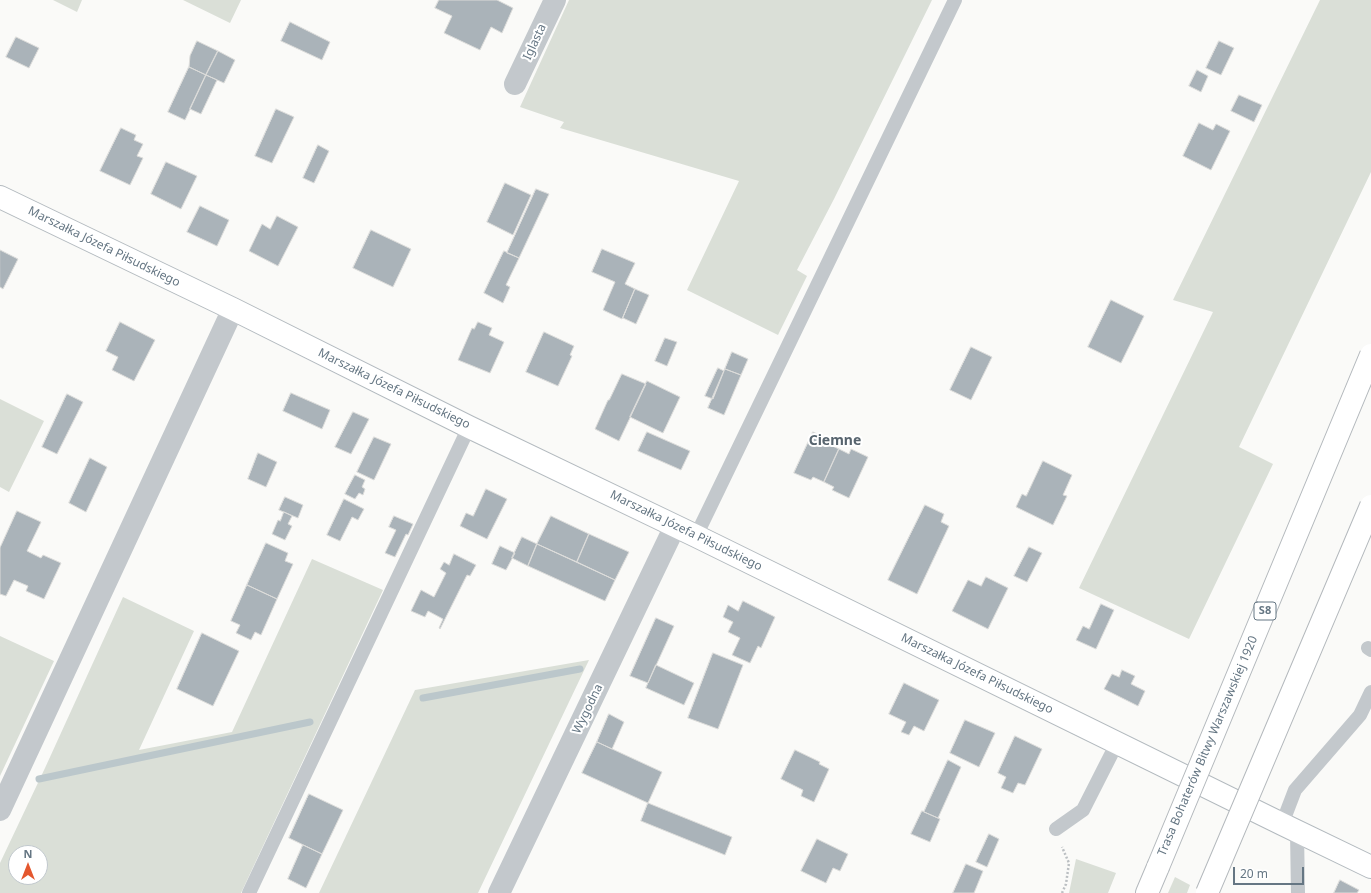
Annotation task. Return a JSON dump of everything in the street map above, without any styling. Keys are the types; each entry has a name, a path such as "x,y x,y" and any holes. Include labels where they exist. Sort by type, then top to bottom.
{"main road":[{"name":"Marszałka Józefa Piłsudskiego","path":"0,197 233,309 469,427 696,536 1290,828 1371,866"},
{"name":"Trasa Bohaterów Bitwy Warszawskiej 1920","path":"1147,893 1371,356"},
{"path":"1207,893 1371,506"}],"street":[{"name":"Iglasta","path":"515,84 555,0"},
{"path":"0,810 233,309"},
{"name":"Wygodna","path":"499,893 675,526"}],"lane":[{"path":"696,536 955,0"},
{"path":"249,893 469,427"},
{"path":"1298,893 1290,828 1295,790 1360,715 1371,692"},
{"path":"1056,829 1083,810 1117,743"}],"path":[{"path":"1056,829 1069,863 1066,884 1062,893"}],"shaded area":[{"path":"53,0 82,0 77,12"},
{"path":"183,0 241,0 230,23"},
{"path":"569,0 932,0 834,199 797,270 807,276 778,335 687,290 739,181 560,128 564,122 520,107"},
{"path":"1320,0 1371,0 1371,172 1239,447 1273,464 1189,639 1079,588 1213,312 1173,300"},
{"path":"0,399 44,421 9,492 0,487"},
{"path":"312,559 383,590 241,893 0,893 0,863 8,846 8,885 48,885 48,845 9,845 123,597 194,631 139,750 232,732"},
{"path":"0,636 54,661 0,776"},
{"path":"589,660 478,893 319,893 415,690"},
{"path":"1076,859 1116,873 1108,893 1069,893"},
{"path":"1175,877 1190,885 1187,893 1168,893"}],"building":[{"path":"439,0 497,0 513,8 502,33 491,27 480,50 444,33 452,16 435,8"},
{"path":"290,22 330,42 322,60 281,41"},
{"path":"16,37 39,48 29,68 6,57"},
{"path":"197,41 218,51 206,75 189,67 190,56"},
{"path":"1219,41 1234,48 1221,75 1206,68"},
{"path":"218,51 235,60 224,83 206,75"},
{"path":"189,67 206,75 185,120 168,112"},
{"path":"1197,70 1208,76 1201,92 1189,86"},
{"path":"206,75 217,80 201,114 190,109"},
{"path":"1239,95 1262,105 1254,122 1231,111"},
{"path":"276,109 294,117 272,163 255,156"},
{"path":"1199,123 1213,130 1216,124 1230,131 1211,170 1183,156"},
{"path":"121,128 136,135 134,140 143,144 137,156 143,158 130,185 100,171"},
{"path":"318,145 329,151 314,183 303,178"},
{"path":"166,162 197,176 181,209 151,194"},
{"path":"505,183 531,195 513,235 487,222"},
{"path":"536,189 549,194 519,258 507,253"},
{"path":"200,206 229,220 217,246 187,232"},
{"path":"277,216 298,227 278,266 249,251 262,224 270,229"},
{"path":"371,230 411,249 393,287 353,268"},
{"path":"602,249 635,263 625,284 635,289 622,319 603,310 615,282 592,272"},
{"path":"0,250 18,259 3,289 0,287"},
{"path":"504,251 519,258 506,285 510,287 503,303 484,293"},
{"path":"635,289 649,295 636,324 623,318"},
{"path":"1111,300 1144,316 1121,363 1088,347"},
{"path":"120,322 155,340 134,381 112,370 118,357 106,351"},
{"path":"478,322 492,328 489,335 504,342 490,373 458,360 472,328 474,329"},
{"path":"544,332 574,346 570,355 572,356 558,386 526,372"},
{"path":"665,338 677,342 667,366 655,361"},
{"path":"971,347 992,357 971,400 950,390"},
{"path":"732,352 748,359 741,375 725,369"},
{"path":"718,368 724,371 713,399 705,396"},
{"path":"725,369 741,375 724,415 708,408"},
{"path":"622,374 646,384 619,441 595,429"},
{"path":"647,381 680,397 663,433 630,417"},
{"path":"291,393 330,410 322,429 283,411"},
{"path":"67,394 83,402 57,454 42,447"},
{"path":"353,412 369,419 351,454 335,447"},
{"path":"647,432 690,451 681,470 638,451"},
{"path":"813,432 830,440 828,444 839,449 824,482 813,477 811,480 794,473"},
{"path":"374,437 391,444 374,480 357,472"},
{"path":"839,449 849,454 851,449 868,457 849,498 832,490 834,487 824,482"},
{"path":"258,453 277,462 266,487 248,479"},
{"path":"90,458 107,467 86,512 69,503"},
{"path":"1043,461 1072,475 1063,495 1067,496 1053,525 1016,507 1022,494 1026,496"},
{"path":"355,475 365,480 362,487 365,489 363,495 359,493 355,499 345,494"},
{"path":"486,489 507,499 487,539 460,526 466,513 473,516"},
{"path":"285,497 303,505 298,518 279,510"},
{"path":"344,499 364,509 358,520 352,517 340,541 327,535"},
{"path":"925,505 944,514 941,522 949,526 917,594 888,580"},
{"path":"17,511 41,522 27,551 41,558 43,555 61,563 44,599 26,591 28,586 14,580 6,596 0,594 0,548"},
{"path":"284,512 292,516 288,524 292,526 285,540 272,534 278,520 280,521"},
{"path":"394,516 413,524 408,535 406,534 395,557 385,553 396,530 389,527"},
{"path":"551,516 589,534 577,562 537,544"},
{"path":"589,534 629,552 615,580 577,562"},
{"path":"522,537 537,544 528,566 512,558"},
{"path":"266,543 288,553 285,561 293,564 277,599 247,585"},
{"path":"537,544 615,580 605,601 528,566"},
{"path":"500,546 515,553 506,570 492,564"},
{"path":"1029,547 1042,553 1027,582 1014,576"},
{"path":"454,554 476,565 470,576 467,575 440,629 439,628 443,619 428,611 425,617 411,611 421,590 434,597 446,573 440,569 444,562 449,565"},
{"path":"986,577 1008,588 988,629 952,611 968,580 981,586"},
{"path":"247,585 277,599 261,635 255,632 251,640 236,633 240,625 231,621"},
{"path":"743,601 775,617 761,648 758,646 750,663 732,655 740,638 728,632 733,622 723,617 728,605 738,611"},
{"path":"1101,604 1114,610 1096,649 1076,640 1083,626 1089,629"},
{"path":"656,618 674,626 648,683 630,676"},
{"path":"202,633 239,651 213,706 177,689"},
{"path":"713,653 743,665 718,729 688,718"},
{"path":"656,665 694,683 684,705 646,688"},
{"path":"1122,670 1135,676 1131,684 1145,691 1138,706 1104,689 1112,674 1119,677"},
{"path":"904,683 939,700 924,731 914,726 909,735 901,732 906,722 889,714"},
{"path":"609,714 624,722 612,749 597,742"},
{"path":"965,720 995,733 979,767 950,753"},
{"path":"1015,736 1042,749 1025,785 1018,783 1013,793 1001,788 1006,777 998,773"},
{"path":"597,742 662,772 648,803 582,773"},
{"path":"795,750 820,762 819,764 829,769 814,802 801,796 803,790 781,779"},
{"path":"948,760 961,767 938,818 924,812"},
{"path":"309,794 343,810 322,854 289,838"},
{"path":"648,803 732,837 725,855 641,821"},
{"path":"922,811 940,819 930,842 911,834"},
{"path":"989,834 999,839 987,867 976,862"},
{"path":"817,839 848,854 840,871 833,868 826,883 801,871"},
{"path":"303,845 322,854 306,888 288,879"},
{"path":"966,864 983,871 974,893 953,893"},
{"path":"1340,880 1359,890 1357,893 1334,893"}],"waterway":[{"path":"423,698 580,669"},
{"path":"39,779 310,722"}],"district":[{"name":"Ciemne","path":"835,441"}]}
